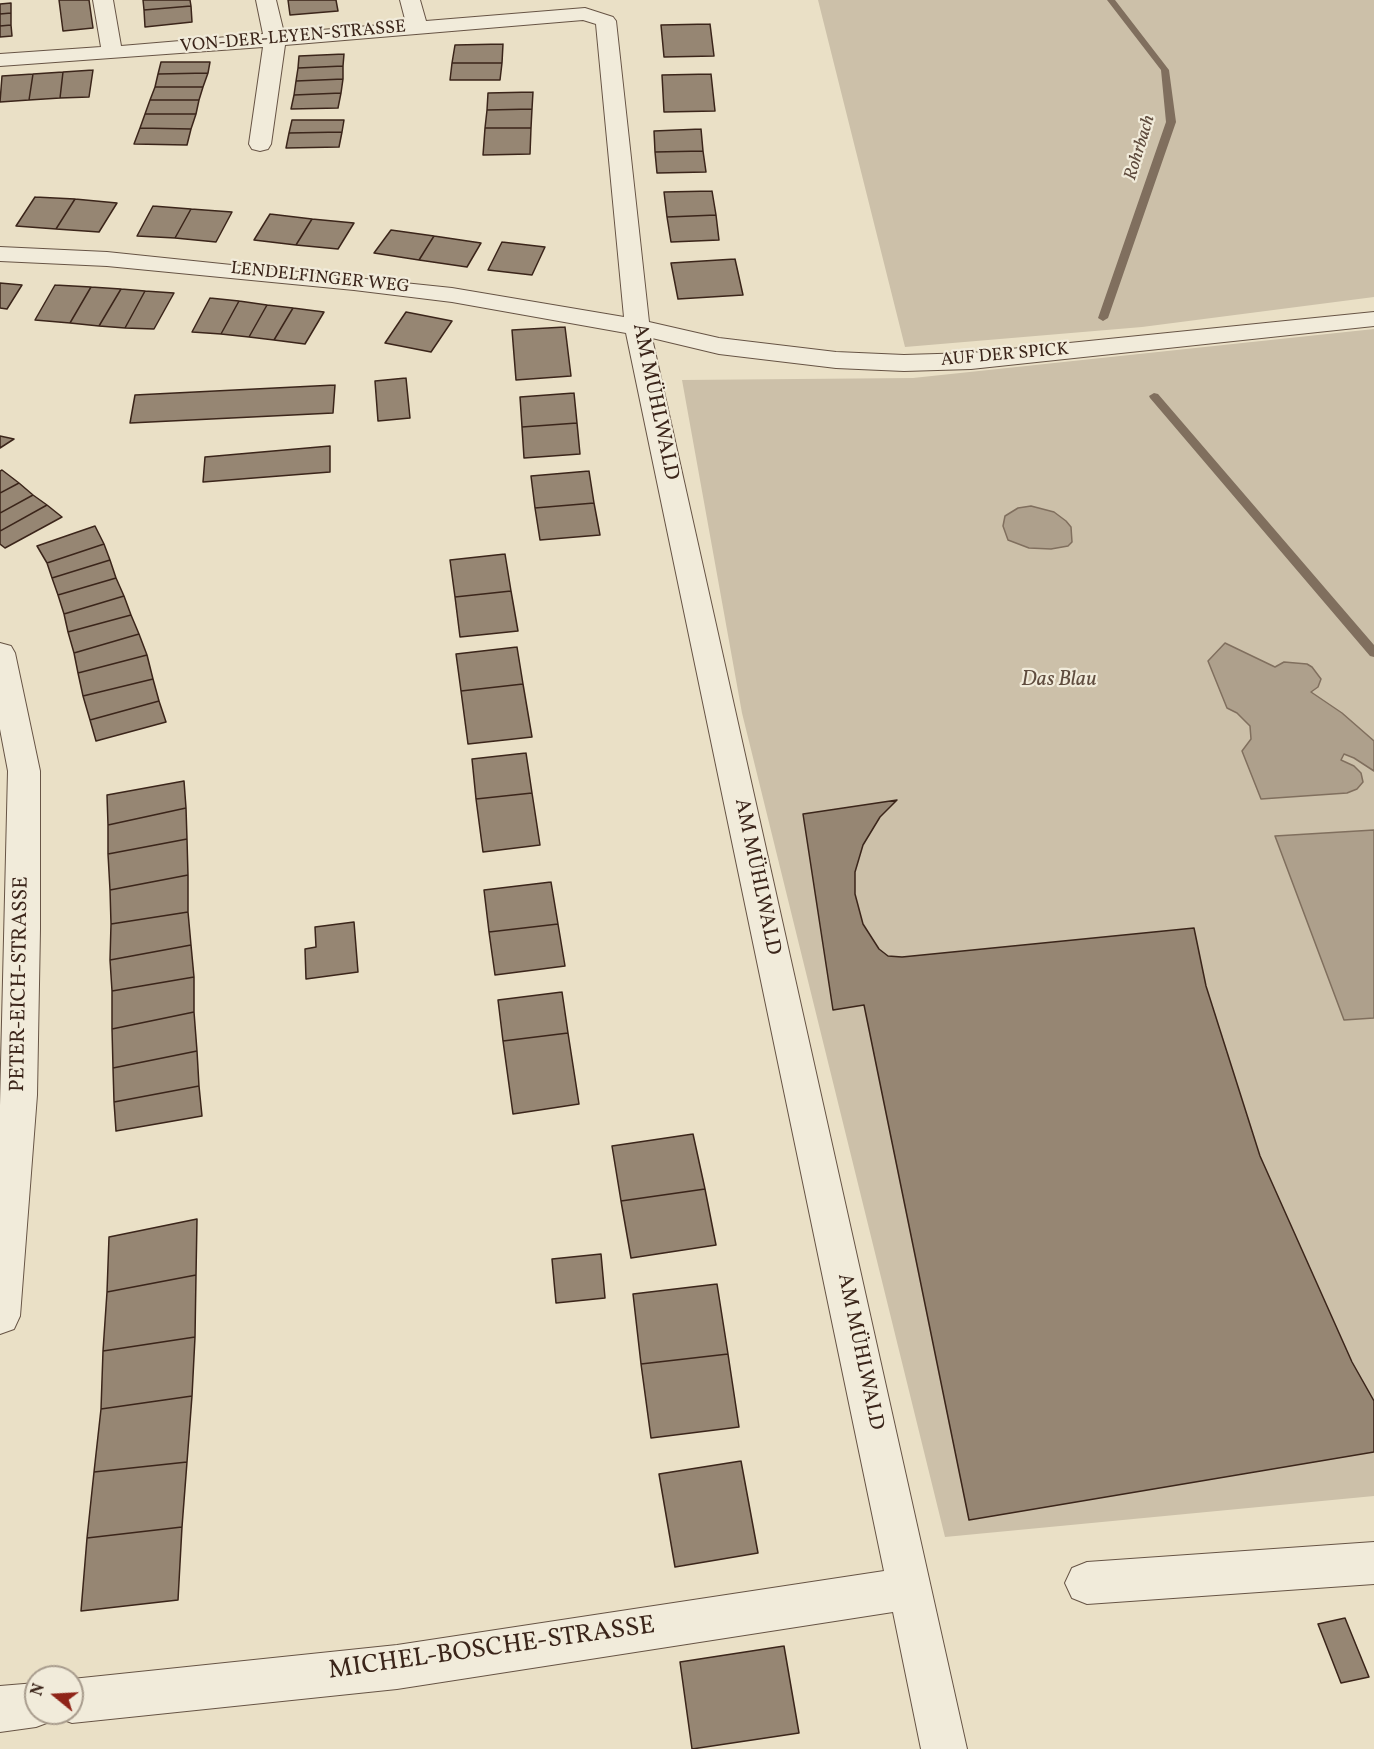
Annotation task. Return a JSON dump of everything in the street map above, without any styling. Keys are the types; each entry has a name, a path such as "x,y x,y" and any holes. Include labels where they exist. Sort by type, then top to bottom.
{"street":[{"path":"103,0 112,53"},
{"path":"260,144 275,40 266,0"},
{"path":"410,0 418,28"},
{"name":"VON-DER-LEYEN-STRASSE","path":"0,60 418,28 583,7"},
{"name":"AM MÜHLWALD","path":"583,7 606,21 637,327 944,1749"},
{"name":"LENDELFINGER WEG","path":"0,254 107,259 354,283 452,295 637,327"},
{"name":"AUF DER SPICK","path":"637,327 719,346 836,360 904,363 982,360 1374,319"},
{"name":"PETER-EICH-STRASSE","path":"0,653 22,760 24,782 19,1095 0,1316"},
{"path":"1087,1583 1374,1563"},
{"name":"MICHEL-BOSCHE-STRASSE","path":"84,1700 397,1667 910,1588"},
{"path":"0,1709 24,1706"}],"green space":[{"path":"818,0 1374,0 1374,297 1142,327 905,347"},
{"name":"Das Blau","path":"1374,329 1374,1496 945,1537 742,713 682,380 913,378"}],"shaded area":[{"path":"1031,506 1054,512 1066,521 1071,527 1072,542 1068,546 1051,549 1029,548 1008,540 1003,526 1005,516 1018,508"},
{"path":"1225,643 1275,667 1284,662 1307,664 1312,667 1321,679 1318,687 1311,692 1342,713 1374,741 1374,771 1344,754 1341,760 1354,766 1361,773 1363,782 1357,789 1347,793 1261,799 1242,751 1251,739 1250,726 1237,713 1227,708 1208,661"},
{"path":"1374,830 1374,1018 1344,1020 1275,836"}],"building":[{"path":"59,0 89,0 93,28 63,31"},
{"path":"143,0 190,0 191,6 144,10"},
{"path":"288,0 336,0 338,11 290,15"},
{"path":"11,3 11,13 0,14 0,4"},
{"path":"191,6 192,22 145,27 144,10"},
{"path":"11,13 11,25 0,26 0,14"},
{"path":"710,24 714,56 664,57 661,25"},
{"path":"11,25 12,36 0,37 0,26"},
{"path":"503,44 502,63 452,63 455,45"},
{"path":"344,54 343,66 298,68 299,56"},
{"path":"161,62 210,62 208,73 158,74"},
{"path":"452,63 502,63 500,80 450,80"},
{"path":"343,66 343,79 296,81 298,68"},
{"path":"93,70 89,97 60,98 63,72"},
{"path":"63,72 60,98 29,100 33,74"},
{"path":"208,73 203,87 155,87 158,74"},
{"path":"33,74 29,100 0,102 2,76"},
{"path":"711,74 715,111 664,112 662,75"},
{"path":"343,79 341,93 294,95 296,81"},
{"path":"155,87 203,87 199,100 150,100"},
{"path":"533,92 532,109 487,110 488,93"},
{"path":"341,93 338,108 291,109 294,95"},
{"path":"150,100 199,100 196,114 145,114"},
{"path":"532,109 531,128 485,128 487,110"},
{"path":"145,114 196,114 191,129 140,128"},
{"path":"292,120 344,120 342,132 289,133"},
{"path":"140,128 191,129 187,145 134,144"},
{"path":"485,128 531,128 530,154 483,155"},
{"path":"701,129 703,151 655,152 654,131"},
{"path":"342,132 339,147 286,148 289,133"},
{"path":"703,151 706,172 657,173 655,152"},
{"path":"712,191 716,215 667,217 664,192"},
{"path":"35,197 75,199 56,229 16,226"},
{"path":"75,199 117,203 99,232 56,229"},
{"path":"153,206 191,209 175,238 137,236"},
{"path":"191,209 232,212 216,242 175,238"},
{"path":"270,214 312,219 296,245 254,240"},
{"path":"716,215 719,240 671,242 667,217"},
{"path":"312,219 354,223 338,249 296,245"},
{"path":"391,230 434,236 419,260 374,253"},
{"path":"434,236 481,243 467,267 419,260"},
{"path":"502,242 545,247 532,275 488,270"},
{"path":"735,259 743,295 678,299 671,263"},
{"path":"0,283 22,285 7,309 0,308"},
{"path":"55,285 91,287 70,323 35,320"},
{"path":"91,287 121,289 99,326 70,323"},
{"path":"121,289 145,291 125,328 99,326"},
{"path":"145,291 174,293 154,329 125,328"},
{"path":"210,298 239,301 221,334 192,332"},
{"path":"239,301 267,305 249,337 221,334"},
{"path":"267,305 293,308 274,340 249,337"},
{"path":"293,308 324,312 305,344 274,340"},
{"path":"406,312 452,321 431,352 385,343"},
{"path":"565,327 571,376 516,380 512,330"},
{"path":"406,378 410,418 378,421 375,381"},
{"path":"335,385 333,413 130,423 135,395"},
{"path":"574,393 577,423 522,427 520,397"},
{"path":"577,423 580,454 524,458 522,427"},
{"path":"0,436 14,439 0,448"},
{"path":"330,446 330,472 203,482 205,457"},
{"path":"2,470 19,483 0,493 0,471"},
{"path":"589,471 594,503 535,508 531,476"},
{"path":"19,483 33,495 0,513 0,493"},
{"path":"33,495 47,505 0,531 0,513"},
{"path":"594,503 600,535 540,540 535,508"},
{"path":"47,505 62,517 5,548 0,544 0,531"},
{"path":"95,526 104,544 47,563 37,546"},
{"path":"104,544 110,560 52,578 47,563"},
{"path":"505,554 511,591 455,597 450,560"},
{"path":"110,560 116,578 58,595 52,578"},
{"path":"116,578 124,596 64,614 58,595"},
{"path":"511,591 518,631 460,637 455,597"},
{"path":"124,596 131,615 68,632 64,614"},
{"path":"131,615 139,634 74,653 68,632"},
{"path":"139,634 147,655 78,673 74,653"},
{"path":"517,647 523,684 461,691 456,654"},
{"path":"147,655 153,679 83,696 78,673"},
{"path":"153,679 159,701 90,720 83,696"},
{"path":"523,684 532,737 468,744 461,691"},
{"path":"159,701 166,722 96,741 90,720"},
{"path":"526,753 532,793 476,799 472,759"},
{"path":"184,781 186,808 108,825 107,795"},
{"path":"532,793 540,845 483,852 476,799"},
{"path":"897,800 880,817 863,845 855,872 855,894 863,924 879,949 888,956 902,957 1194,928 1206,986 1260,1156 1352,1362 1374,1401 1374,1452 969,1520 864,1005 833,1010 803,814"},
{"path":"186,808 187,839 108,854 108,825"},
{"path":"187,839 188,875 110,890 108,854"},
{"path":"188,875 188,912 111,924 110,890"},
{"path":"551,882 558,924 489,932 484,890"},
{"path":"188,912 191,945 110,960 111,924"},
{"path":"354,922 358,972 306,979 305,949 316,947 315,927"},
{"path":"558,924 565,966 495,975 489,932"},
{"path":"191,945 194,977 112,991 110,960"},
{"path":"194,977 194,1012 112,1029 112,991"},
{"path":"562,992 568,1033 503,1041 498,1000"},
{"path":"194,1012 197,1051 113,1068 112,1029"},
{"path":"568,1033 579,1104 513,1114 503,1041"},
{"path":"197,1051 199,1086 114,1102 113,1068"},
{"path":"199,1086 202,1116 116,1131 114,1102"},
{"path":"693,1134 705,1189 621,1201 612,1146"},
{"path":"705,1189 716,1245 631,1258 621,1201"},
{"path":"197,1219 196,1275 107,1292 109,1237"},
{"path":"601,1254 605,1298 556,1303 552,1259"},
{"path":"196,1275 195,1337 103,1351 107,1292"},
{"path":"717,1284 728,1354 641,1364 633,1294"},
{"path":"195,1337 192,1396 101,1409 103,1351"},
{"path":"728,1354 739,1427 651,1438 641,1364"},
{"path":"192,1396 187,1462 94,1472 101,1409"},
{"path":"741,1461 758,1553 675,1567 659,1474"},
{"path":"187,1462 182,1527 87,1538 94,1472"},
{"path":"182,1527 178,1600 81,1611 87,1538"},
{"path":"1345,1618 1369,1677 1341,1683 1318,1624"},
{"path":"784,1646 799,1733 692,1749 680,1662"}],"waterway":[{"name":"Rohrbach","path":"1103,318 1171,122 1165,70 1111,0"},
{"name":"Rohrbach","path":"1154,396 1374,653"}]}
